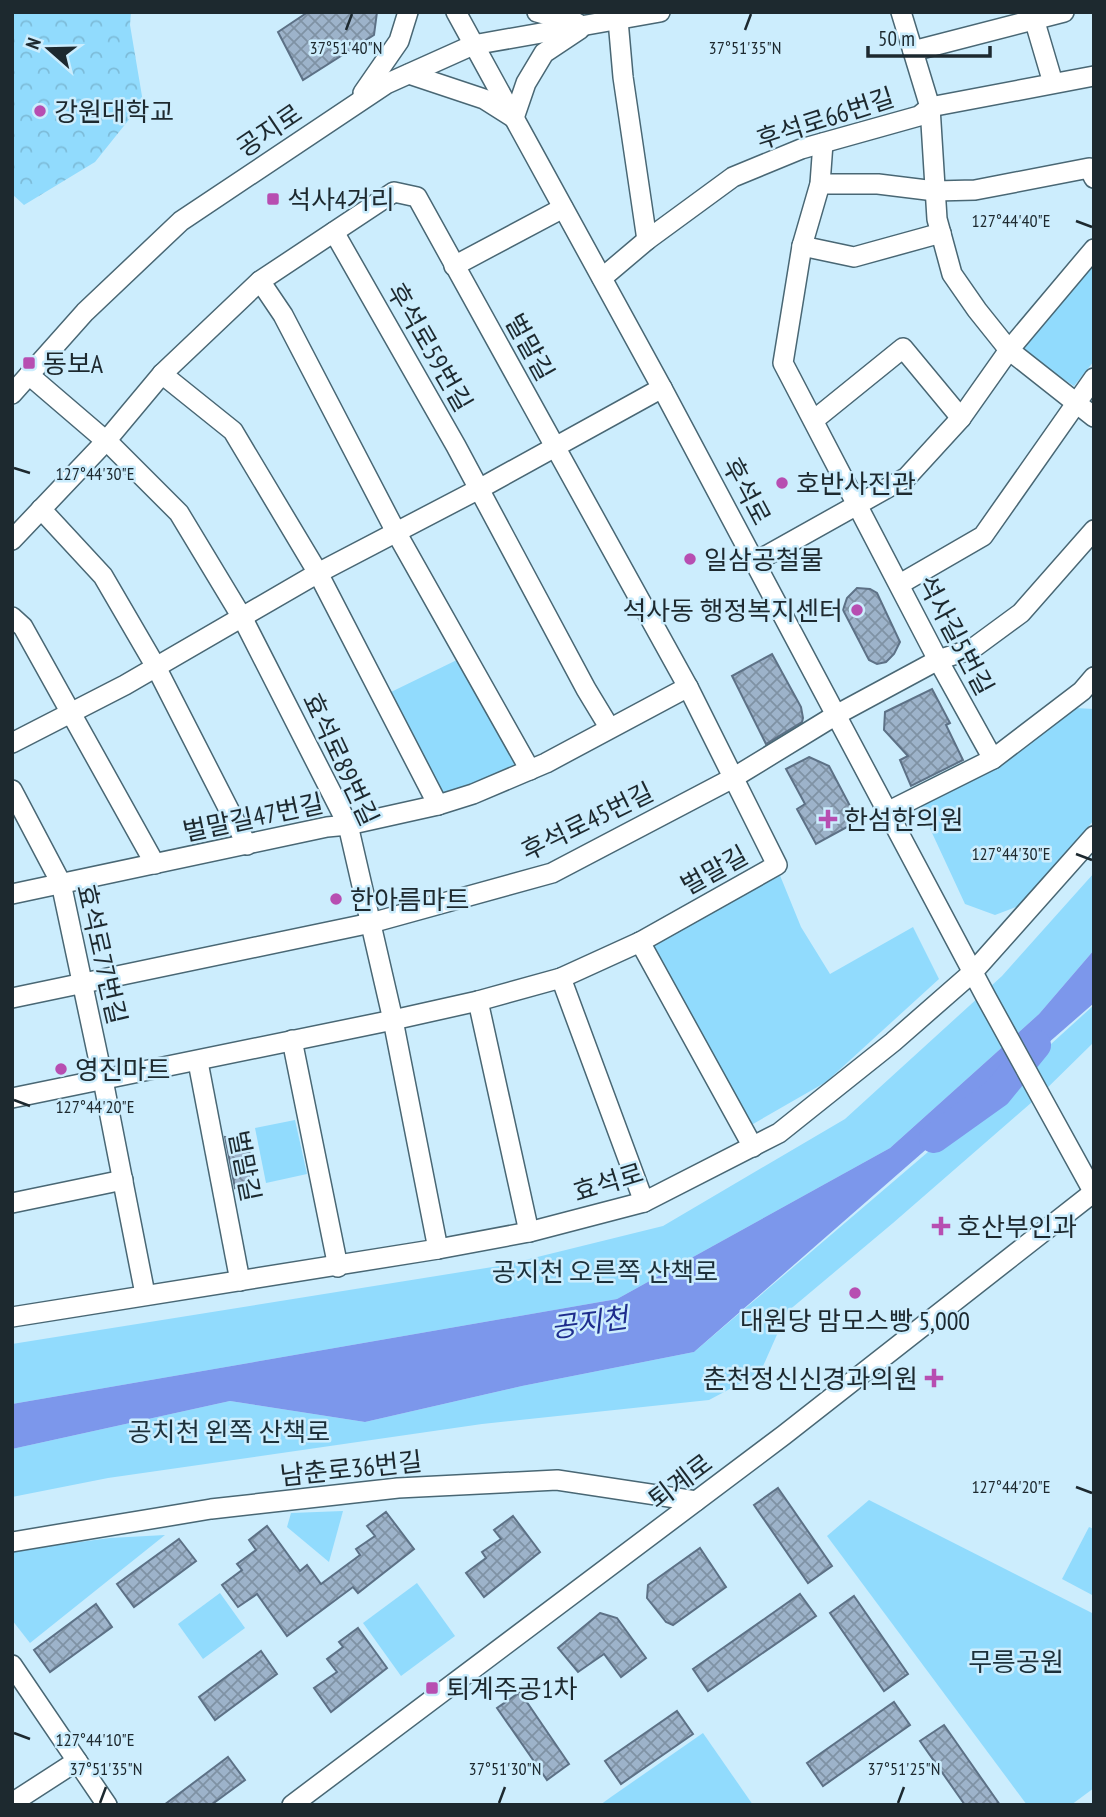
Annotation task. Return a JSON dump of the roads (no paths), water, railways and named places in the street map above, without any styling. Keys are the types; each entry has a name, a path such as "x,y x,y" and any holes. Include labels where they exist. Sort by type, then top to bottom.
{"street":[{"path":"354,105 399,41 408,12"},
{"name":"후석로","path":"456,12 662,388 986,997 1094,1192"},
{"path":"537,12 584,25"},
{"name":"공지로","path":"12,394 85,312 181,221 386,84 473,45 660,12"},
{"path":"901,12 930,107 937,219 952,274 1009,350 1094,416"},
{"path":"913,51 1033,17 1064,12"},
{"path":"1033,17 1053,83"},
{"path":"618,20 623,77 647,240"},
{"path":"409,74 484,99 514,118 526,83 544,53 584,25"},
{"name":"후석로66번길","path":"602,278 647,240 733,177 801,149 919,116 930,107 1094,76"},
{"name":"석사길5번길","path":"823,143 820,184 802,246 783,363 938,660 993,758"},
{"path":"820,184 878,184 935,191 975,190 1089,168 1094,178"},
{"name":"벌말길","path":"12,540 106,441 162,374 261,281 394,192 417,197 688,687 777,865 640,942 561,978 478,1001 393,1020 12,1098"},
{"path":"454,266 563,208"},
{"name":"후석로59번길","path":"334,232 479,489 586,689 610,727"},
{"path":"802,246 855,257 941,233"},
{"path":"755,562 907,477 961,418 1009,350 1094,249"},
{"path":"261,281 283,315 396,532 530,770"},
{"path":"814,420 903,348 961,418"},
{"path":"162,374 233,431 318,573 438,805"},
{"name":"효석로89번길","path":"30,375 106,441 179,513 243,619 348,825 393,1020 438,1249"},
{"path":"900,584 983,536 1094,378"},
{"path":"12,743 243,619 318,573 479,489 662,388"},
{"path":"41,509 103,576 156,667 247,845"},
{"name":"후석로45번길","path":"12,998 370,923 552,873 733,778 836,715 938,660 972,649 1021,613 1094,530"},
{"path":"12,617 23,627 72,711 155,864"},
{"name":"벌말길47번길","path":"12,894 438,805 473,794 530,770 688,687"},
{"path":"887,812 993,758 1090,690"},
{"name":"효석로77번길","path":"12,790 61,883 145,1294"},
{"name":"효석로","path":"12,1317 438,1249 529,1232 644,1202 753,1147 789,1125 893,1042 973,972 1094,836"},
{"path":"640,942 753,1147"},
{"path":"561,978 644,1202"},
{"path":"478,1001 529,1232"},
{"path":"292,1040 338,1267"},
{"name":"벌말길","path":"198,1062 240,1281"},
{"path":"12,1203 123,1180"},
{"name":"퇴계로","path":"292,1805 784,1435 1094,1192"},
{"name":"남춘로36번길","path":"12,1542 211,1509 398,1488 556,1480 696,1501"},
{"path":"16,1678 107,1805"},
{"path":"12,1803 76,1760"}],"water":[{"path":"1094,950 1094,1003 694,1352 522,1386 365,1422 230,1401 12,1449 12,1404 617,1299 890,1148 1039,1014"}],"waterway":[{"name":"공지천","path":"934,1138 997,1093 1036,1045"}],"place":[{"name":"강원대학교","path":"40,111"},
{"name":"석사4거리","path":"273,199"},
{"name":"동보A","path":"29,363"},
{"name":"호반사진관","path":"782,483"},
{"name":"일삼공철물","path":"690,559"},
{"name":"석사동 행정복지센터","path":"857,610"},
{"name":"한섬한의원","path":"828,819"},
{"name":"한아름마트","path":"336,899"},
{"name":"영진마트","path":"61,1069"},
{"name":"호산부인과","path":"941,1226"},
{"name":"대원당 맘모스빵 5,000","path":"855,1293"},
{"name":"춘천정신신경과의원","path":"934,1378"},
{"name":"퇴계주공1차","path":"432,1688"}],"park label":[{"name":"공지천 오른쪽 산책로","path":"605,1271"},
{"name":"공치천 왼쪽 산책로","path":"229,1431"},
{"name":"무릉공원","path":"1016,1661"}]}
